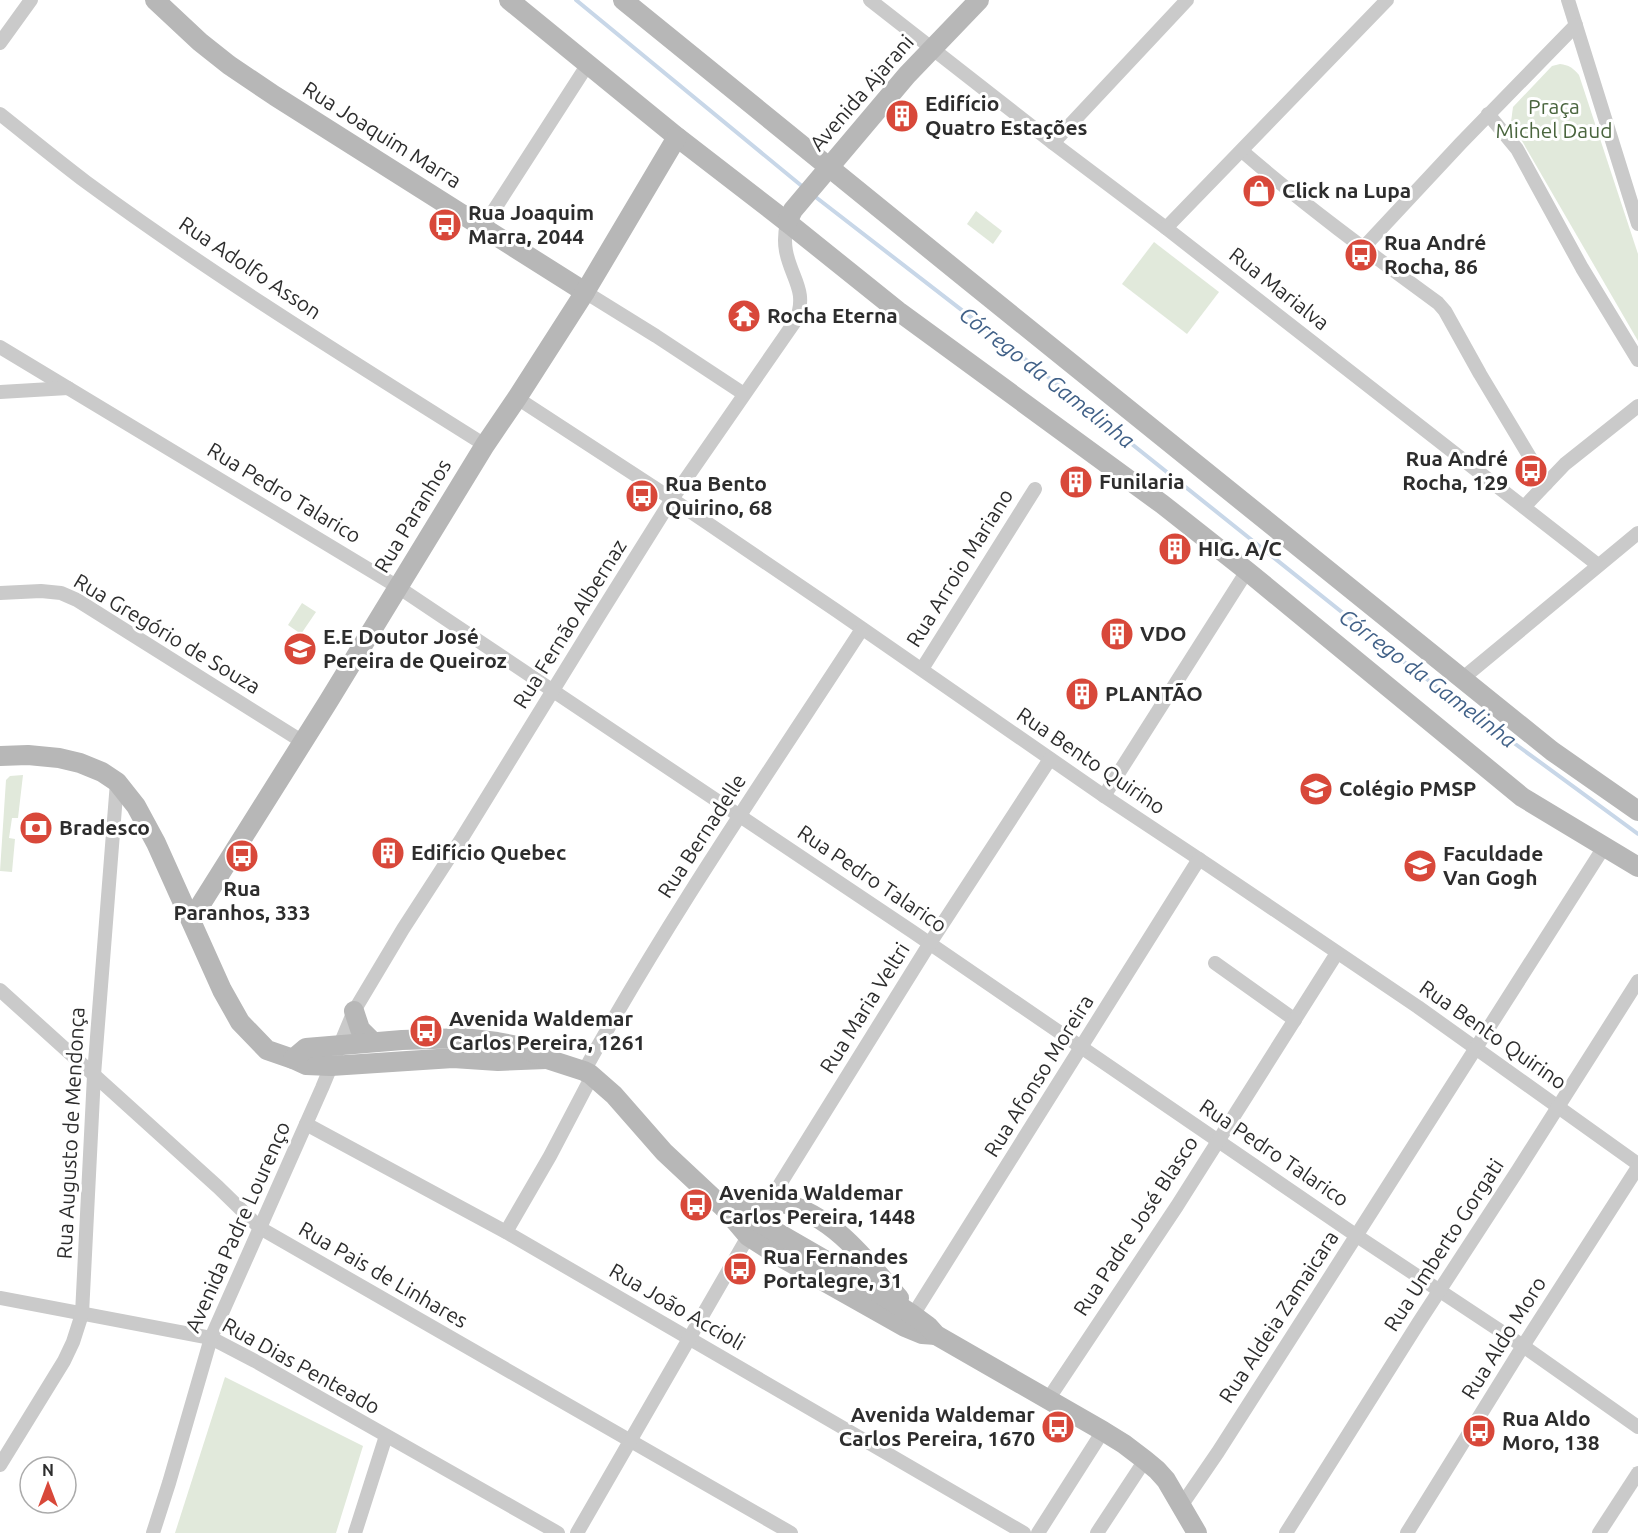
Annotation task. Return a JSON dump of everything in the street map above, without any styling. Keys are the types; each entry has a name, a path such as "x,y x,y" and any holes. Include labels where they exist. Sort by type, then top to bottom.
{"street":[{"path":"0,43 31,0"},
{"name":"Rua Joaquim Marra","path":"155,0 200,42 274,96 657,336 744,394"},
{"path":"509,0 677,137 898,311 1152,496 1522,797 1637,867"},
{"path":"624,0 1552,751 1638,811"},
{"name":"Rua Marialva","path":"870,0 1598,565"},
{"name":"Avenida Ajarani","path":"787,222 808,191 931,48 979,0"},
{"path":"1053,143 1187,0"},
{"path":"1166,228 1388,0"},
{"path":"1568,0 1638,224"},
{"path":"1363,248 1488,114 1576,25"},
{"path":"483,227 588,64"},
{"name":"Rua Adolfo Asson","path":"0,114 85,182 204,264 485,445"},
{"path":"1488,114 1517,149 1582,268 1638,360"},
{"name":"Rua Paranhos","path":"191,920 485,445 585,292 677,137"},
{"path":"1242,151 1267,174 1445,310 1480,374 1546,484"},
{"name":"Rua Fernão Albernaz","path":"339,1045 354,1011 403,929 672,499 792,327 800,310 801,298 786,253 784,236 787,222"},
{"name":"Rua Pedro Talarico","path":"0,347 398,587 740,814 1638,1427"},
{"path":"0,392 68,388"},
{"name":"Rua Bento Quirino","path":"517,398 672,499 1104,796 1418,1007 1638,1165"},
{"path":"1524,507 1565,464 1638,406"},
{"name":"Rua Arroio Mariano","path":"921,669 1035,489"},
{"path":"1463,678 1638,533"},
{"path":"1104,796 1247,571"},
{"name":"Rua Gregório de Souza","path":"0,593 41,591 61,593 77,600 303,742"},
{"name":"Rua Bernadelle","path":"506,1232 550,1156 588,1074 660,940 862,629"},
{"path":"0,756 59,758 102,772 117,782 136,806 156,843 222,990 240,1022 267,1050 306,1065 331,1066 453,1058 498,1061 547,1059"},
{"name":"Rua Maria Veltri","path":"577,1533 770,1199 930,943 1050,759"},
{"name":"Rua Augusto de Mendonça","path":"0,1465 64,1361 82,1314 94,1075 117,782"},
{"name":"Rua Aldeia Zamaicara","path":"1181,1506 1357,1236 1604,847"},
{"name":"Rua Afonso Moreira","path":"913,1315 1199,859"},
{"name":"Rua Padre José Blasco","path":"1047,1401 1177,1206 1337,953"},
{"path":"1215,963 1294,1020"},
{"name":"Rua Umberto Gorgati","path":"1286,1533 1638,981"},
{"name":"Rua Pais de Linhares","path":"0,990 218,1187 260,1228 791,1533"},
{"path":"354,1011 360,1029 374,1042"},
{"path":"292,1059 306,1048 464,1038 523,1047 547,1059 588,1074 614,1095 664,1152 724,1209 753,1228 856,1278 913,1315 936,1335 1124,1444 1166,1480 1197,1533"},
{"name":"Avenida Padre Lourenço","path":"153,1533 211,1338 339,1045"},
{"name":"Rua João Accioli","path":"306,1124 506,1232 1024,1533"},
{"name":"Rua Aldo Moro","path":"1407,1533 1638,1165"},
{"path":"724,1209 770,1199 793,1205 814,1216 838,1232 864,1257 913,1315"},
{"path":"753,1228 778,1256 905,1327 922,1334 936,1335"},
{"name":"Rua Dias Penteado","path":"0,1298 211,1338 558,1533"},
{"path":"1038,1533 1103,1431"},
{"path":"355,1533 386,1436"},
{"path":"1097,1533 1145,1460"},
{"path":"1599,1533 1638,1473"}],"green space":[{"name":"Praça Michel Daud","path":"1560,64 1571,67 1579,75 1638,254 1638,341 1511,122 1513,107 1552,66"},
{"path":"976,211 1002,231 993,244 967,224"},
{"path":"1154,242 1219,292 1187,334 1122,284"},
{"path":"302,603 316,612 301,634 288,625"},
{"path":"23,775 18,818 12,818 9,838 15,839 12,872 0,871 6,780 10,776"},
{"path":"225,1377 363,1446 336,1533 175,1533"}],"waterway":[{"name":"Córrego da Gamelinha","path":"576,0 803,187"},
{"name":"Córrego da Gamelinha","path":"813,195 1043,373 1413,669 1638,834"}],"place":[{"name":"Edifício Quatro Estações","path":"902,116"},
{"name":"Click na Lupa","path":"1259,191"},
{"name":"Rua Joaquim Marra, 2044","path":"445,225"},
{"name":"Rua André Rocha, 86","path":"1361,255"},
{"name":"Rocha Eterna","path":"744,316"},
{"name":"Rua André Rocha, 129","path":"1531,471"},
{"name":"Funilaria","path":"1076,482"},
{"name":"Rua Bento Quirino, 68","path":"642,496"},
{"name":"HIG. A/C","path":"1175,549"},
{"name":"VDO","path":"1117,634"},
{"name":"E.E Doutor José Pereira de Queiroz","path":"300,649"},
{"name":"PLANTÃO","path":"1082,694"},
{"name":"Colégio PMSP","path":"1316,789"},
{"name":"Bradesco","path":"36,828"},
{"name":"Edifício Quebec","path":"388,853"},
{"name":"Rua Paranhos, 333","path":"242,856"},
{"name":"Faculdade Van Gogh","path":"1420,866"},
{"name":"Avenida Waldemar Carlos Pereira, 1261","path":"426,1031"},
{"name":"Avenida Waldemar Carlos Pereira, 1448","path":"696,1205"},
{"name":"Rua Fernandes Portalegre, 31","path":"740,1269"},
{"name":"Avenida Waldemar Carlos Pereira, 1670","path":"1058,1427"},
{"name":"Rua Aldo Moro, 138","path":"1479,1431"}]}
